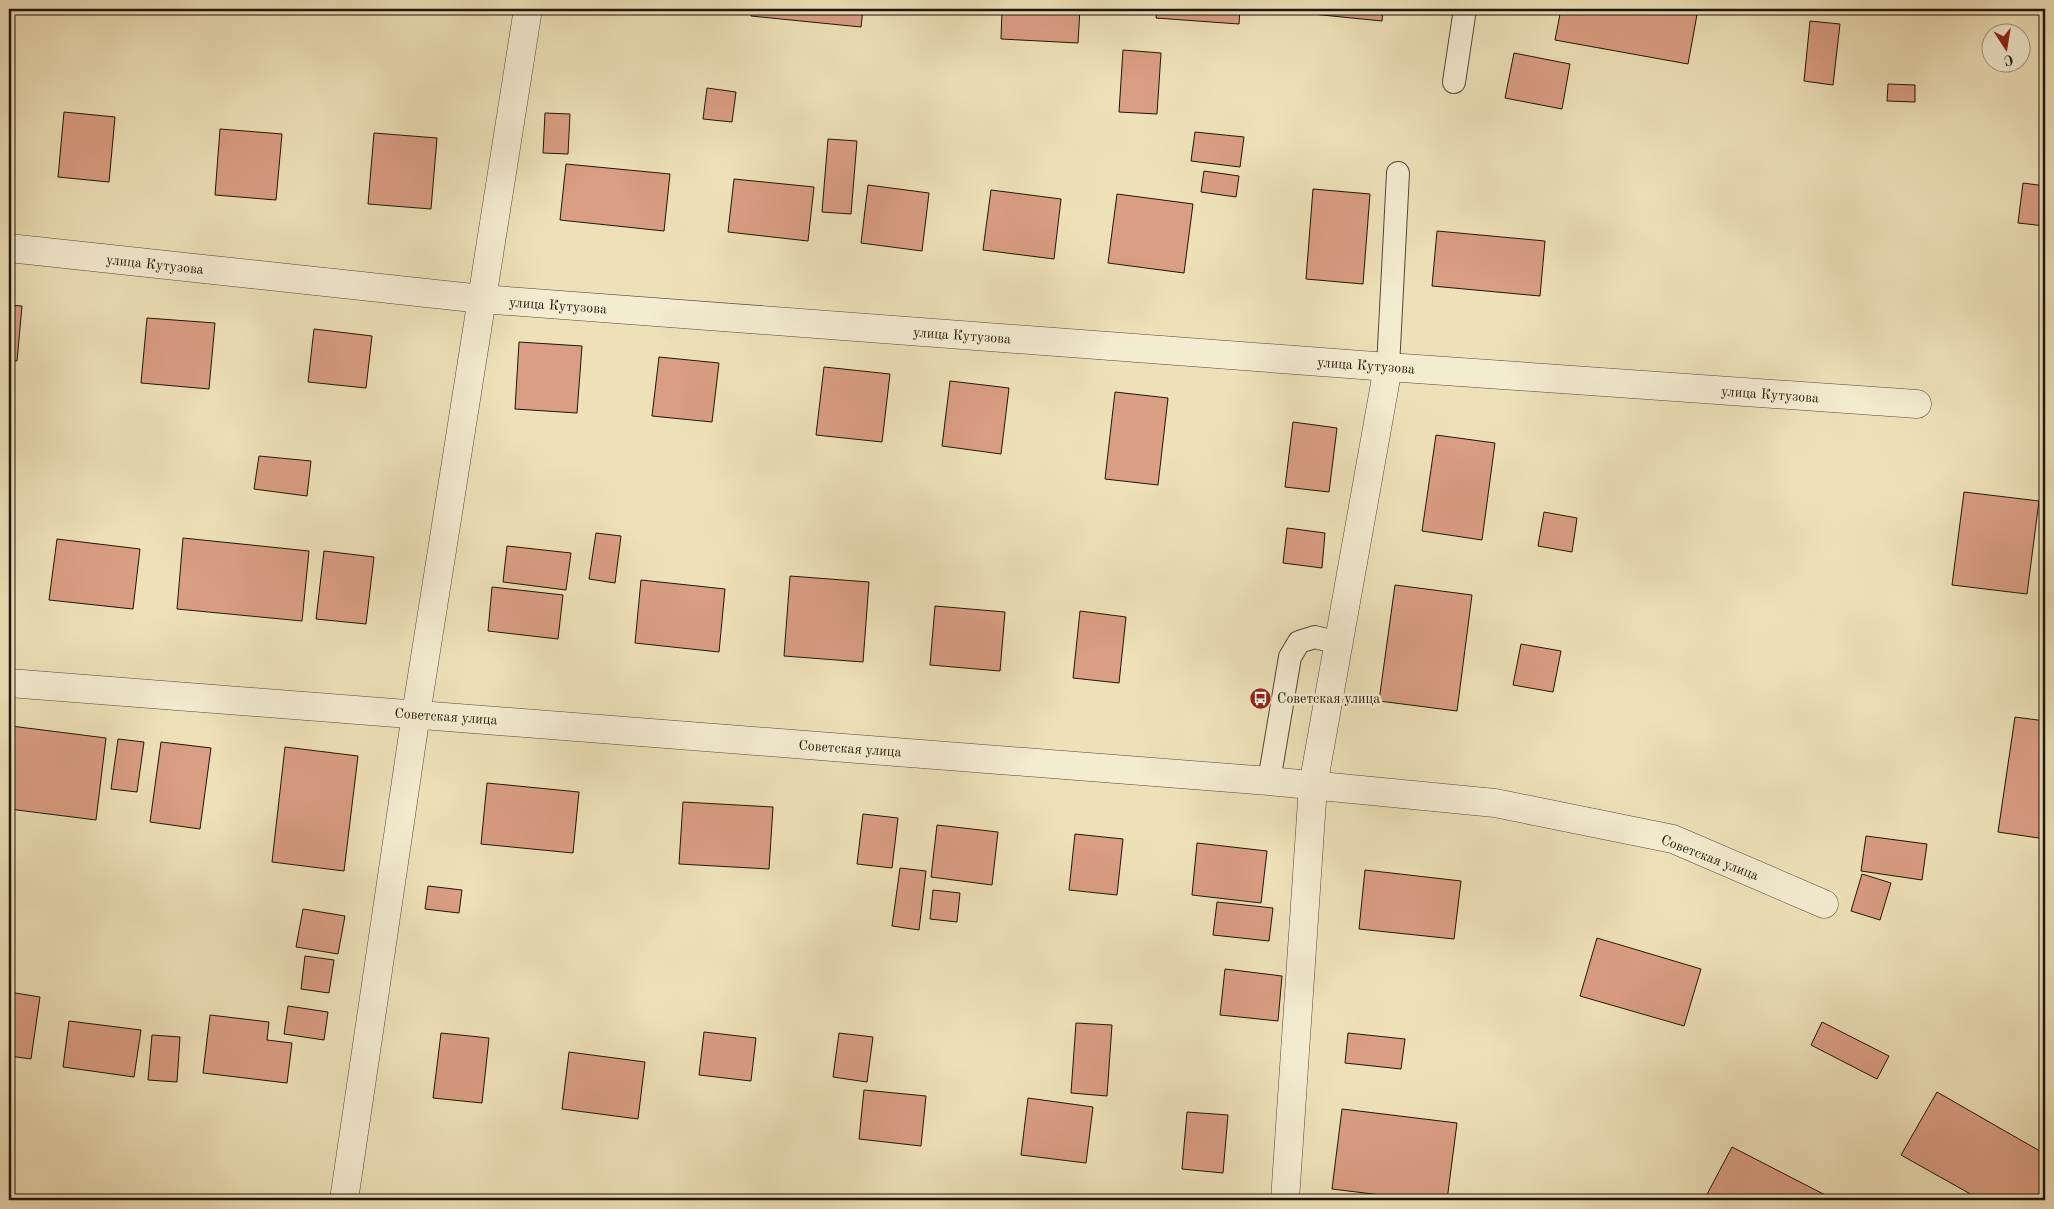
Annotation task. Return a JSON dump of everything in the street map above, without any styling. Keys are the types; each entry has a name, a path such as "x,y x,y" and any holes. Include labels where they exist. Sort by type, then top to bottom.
{"street":[{"path":"344,1200 416,714 528,9"},
{"name":"улица Кутузова","path":"9,248 482,299 1388,367 1917,404"},
{"path":"1284,1200 1313,786 1388,367"},
{"name":"Советская улица","path":"9,683 1269,781 1495,803 1673,839 1824,904"}],"lane":[{"path":"1454,82 1465,9"},
{"path":"1388,367 1398,173"},
{"path":"1269,781 1290,657 1300,642 1315,637 1338,643"}],"building":[{"path":"594,9 635,9 635,13"},
{"path":"752,9 863,9 861,27 751,16"},
{"path":"1002,9 1080,9 1078,43 1001,39"},
{"path":"1157,9 1240,9 1239,24 1156,18"},
{"path":"1292,9 1383,9 1382,21 1292,12"},
{"path":"1561,9 1698,9 1688,64 1555,40"},
{"path":"1934,9 2008,9 2008,14 1934,13"},
{"path":"1810,21 1840,24 1833,85 1804,81"},
{"path":"1123,50 1161,53 1157,114 1119,112"},
{"path":"1514,53 1570,64 1562,109 1505,98"},
{"path":"1888,84 1915,85 1915,102 1887,101"},
{"path":"707,88 736,92 732,122 703,119"},
{"path":"64,112 115,117 109,182 58,177"},
{"path":"545,113 570,114 568,154 543,153"},
{"path":"220,129 282,134 276,200 215,195"},
{"path":"1195,132 1244,137 1240,167 1191,161"},
{"path":"374,133 437,138 431,209 368,204"},
{"path":"828,139 857,141 851,214 822,212"},
{"path":"566,164 670,174 664,231 560,220"},
{"path":"1204,171 1239,176 1236,197 1201,192"},
{"path":"734,179 814,187 808,241 728,232"},
{"path":"2023,183 2045,186 2045,226 2018,223"},
{"path":"868,185 929,193 922,251 861,243"},
{"path":"1313,189 1370,194 1363,284 1306,279"},
{"path":"991,190 1061,199 1054,259 983,250"},
{"path":"1117,194 1193,204 1184,273 1108,263"},
{"path":"1437,231 1545,241 1540,296 1432,286"},
{"path":"9,305 22,306 17,361 9,360"},
{"path":"147,318 215,323 209,389 141,383"},
{"path":"314,329 372,336 366,388 308,382"},
{"path":"519,342 582,346 577,413 515,409"},
{"path":"659,357 719,363 712,422 652,416"},
{"path":"824,367 890,374 882,442 816,435"},
{"path":"950,381 1009,388 1001,454 942,446"},
{"path":"1115,392 1168,398 1158,485 1105,479"},
{"path":"1293,422 1337,428 1329,492 1285,487"},
{"path":"1436,435 1495,443 1482,540 1422,531"},
{"path":"259,456 311,461 307,496 254,489"},
{"path":"1964,492 2039,501 2027,594 1952,585"},
{"path":"1544,512 1577,518 1572,552 1538,546"},
{"path":"1287,528 1325,533 1322,568 1283,563"},
{"path":"596,533 621,536 615,583 589,579"},
{"path":"183,538 309,551 302,621 177,609"},
{"path":"57,539 140,549 133,609 49,600"},
{"path":"507,546 571,553 566,590 503,582"},
{"path":"324,551 374,557 366,624 316,619"},
{"path":"790,576 869,582 863,662 784,656"},
{"path":"641,580 725,589 719,652 635,643"},
{"path":"1395,585 1472,595 1457,711 1379,701"},
{"path":"492,587 563,595 558,639 488,631"},
{"path":"935,606 1005,612 1000,671 930,665"},
{"path":"1080,611 1126,617 1119,683 1073,678"},
{"path":"1521,644 1561,651 1553,692 1513,685"},
{"path":"2015,717 2045,721 2045,839 1998,832"},
{"path":"11,726 106,738 96,820 9,809 9,746"},
{"path":"118,739 144,742 137,792 111,789"},
{"path":"161,742 211,748 200,829 150,822"},
{"path":"285,747 358,756 344,871 272,862"},
{"path":"487,783 579,792 573,853 481,844"},
{"path":"683,802 773,807 769,869 679,864"},
{"path":"863,814 898,818 892,868 857,864"},
{"path":"937,825 998,832 992,885 931,877"},
{"path":"1075,834 1123,839 1117,895 1069,890"},
{"path":"1866,836 1927,844 1922,880 1861,871"},
{"path":"1197,843 1267,851 1261,903 1192,895"},
{"path":"900,868 926,871 919,930 892,926"},
{"path":"1365,870 1461,881 1454,939 1359,929"},
{"path":"1862,874 1891,883 1880,920 1851,911"},
{"path":"428,886 462,890 459,913 425,909"},
{"path":"933,890 960,893 957,922 930,919"},
{"path":"1217,902 1273,908 1269,941 1213,935"},
{"path":"303,909 345,916 338,954 296,947"},
{"path":"1597,938 1701,969 1684,1026 1580,996"},
{"path":"305,956 334,960 329,993 301,989"},
{"path":"1225,969 1282,976 1278,1021 1220,1015"},
{"path":"9,992 40,997 31,1059 9,1056"},
{"path":"288,1006 328,1012 324,1040 284,1034"},
{"path":"210,1015 269,1022 267,1040 292,1043 287,1083 203,1073"},
{"path":"69,1021 141,1030 134,1077 63,1067"},
{"path":"1822,1022 1889,1056 1877,1079 1811,1045"},
{"path":"1076,1023 1112,1025 1107,1096 1071,1093"},
{"path":"704,1032 756,1038 751,1081 699,1075"},
{"path":"441,1033 489,1038 482,1103 433,1098"},
{"path":"839,1033 873,1037 867,1082 833,1077"},
{"path":"1348,1033 1405,1039 1401,1069 1345,1063"},
{"path":"152,1035 180,1037 177,1082 148,1080"},
{"path":"569,1052 645,1062 638,1119 562,1109"},
{"path":"864,1090 926,1096 921,1146 859,1139"},
{"path":"1937,1092 2045,1154 2045,1200 1981,1200 1901,1155"},
{"path":"1028,1098 1093,1107 1086,1163 1021,1155"},
{"path":"1342,1109 1457,1123 1447,1200 1422,1200 1332,1189"},
{"path":"1187,1112 1228,1115 1223,1173 1182,1169"},
{"path":"1732,1147 1835,1200 1704,1200"}],"place":[{"name":"Советская улица","path":"1261,698"}]}
